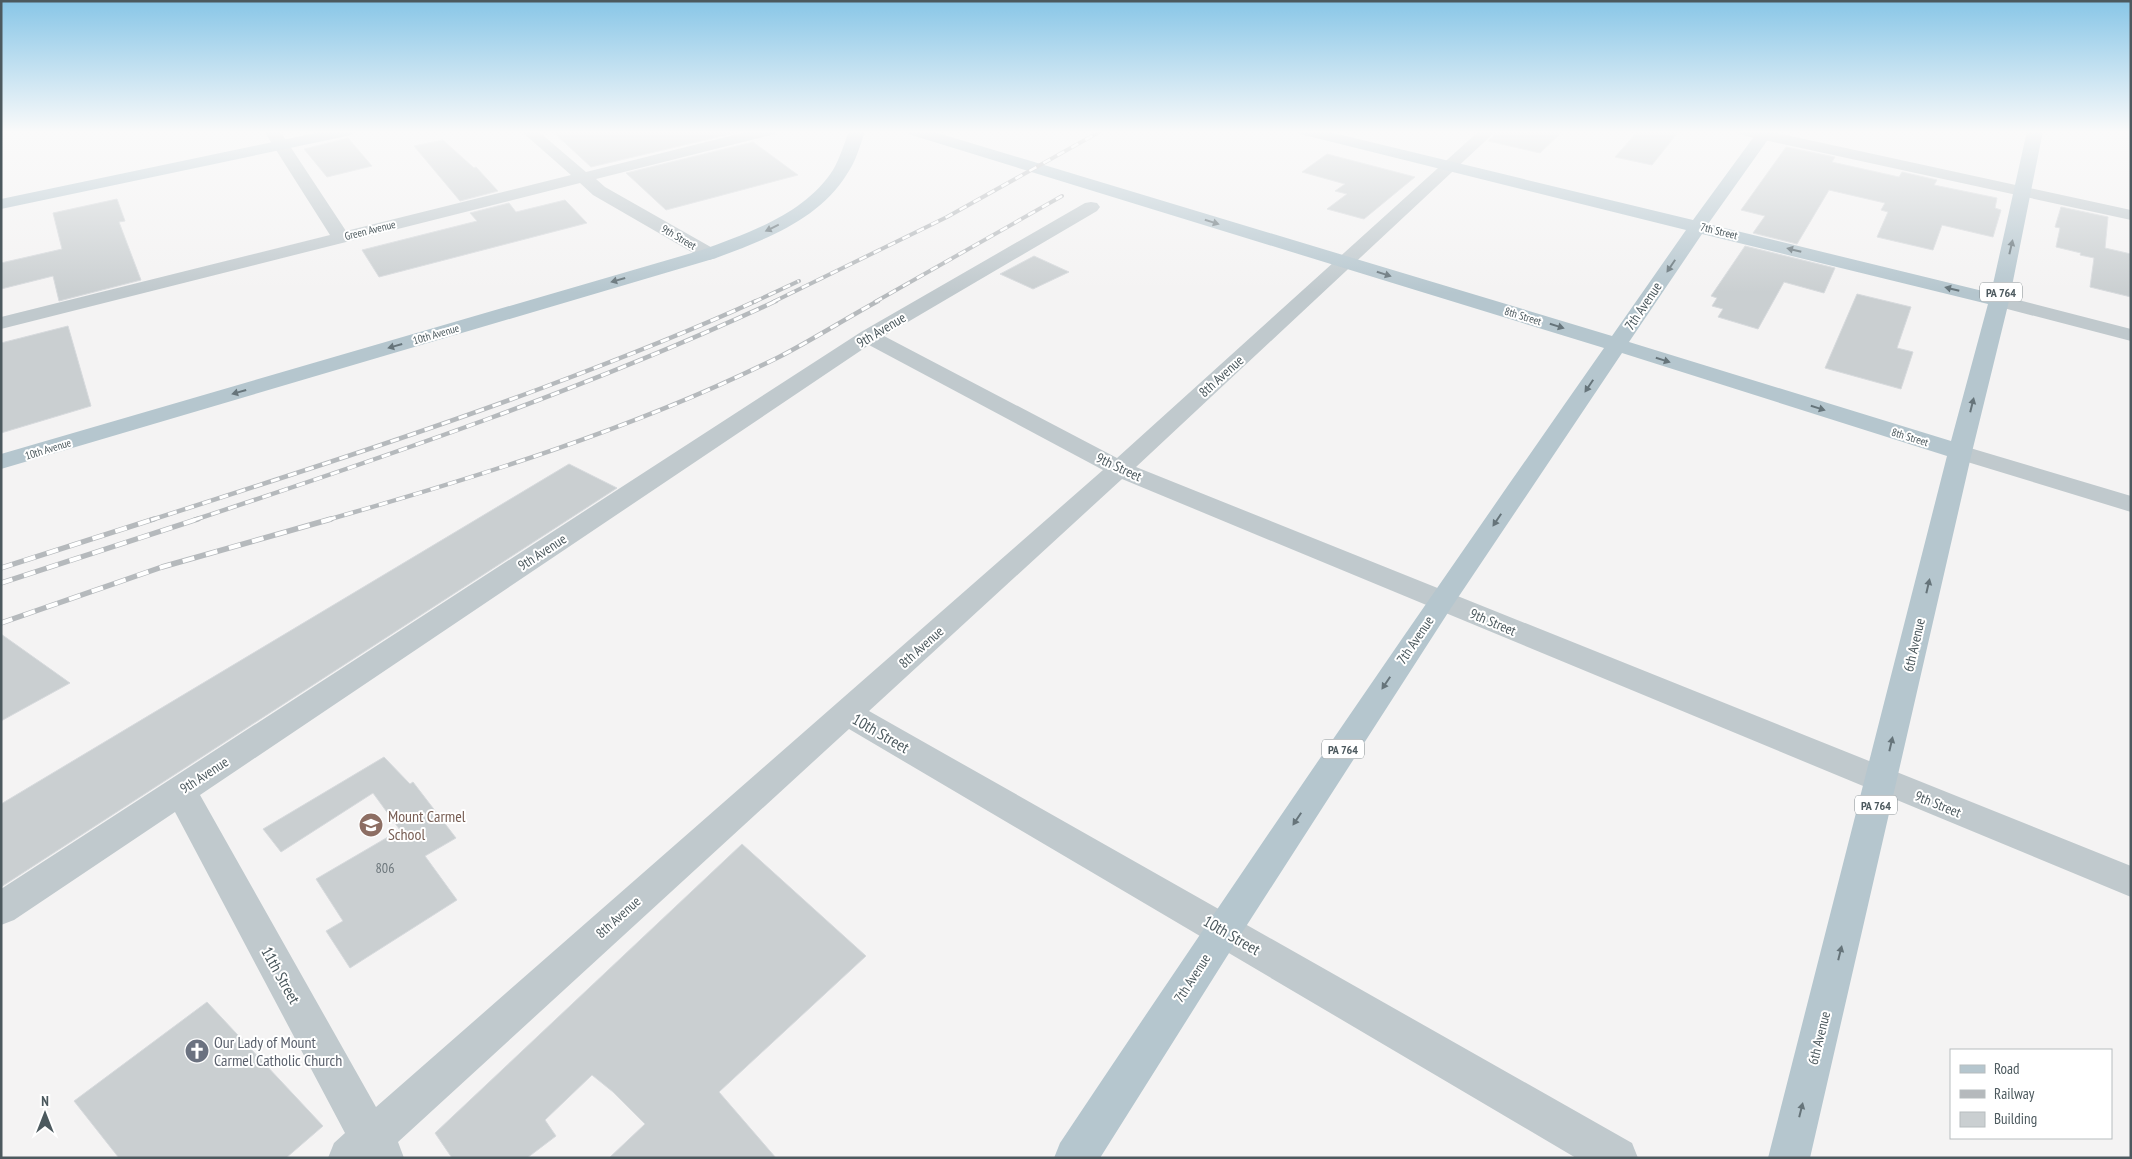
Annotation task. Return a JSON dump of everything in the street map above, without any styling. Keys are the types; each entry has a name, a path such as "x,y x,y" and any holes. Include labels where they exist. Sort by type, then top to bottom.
{"main road":[{"path":"1,204 80,185"},
{"name":"10th Avenue","path":"1,462 709,254 753,237 787,220 824,191 829,185"},
{"name":"8th Street","path":"1092,185 1579,333 1960,452"},
{"name":"7th Street","path":"1529,185 1999,301"},
{"name":"7th Avenue","path":"1075,1158 1223,930 1441,601 1727,185"},
{"name":"6th Avenue","path":"1790,1158 1960,452 1999,301 2024,185"}],"street":[{"path":"307,185 341,237"},
{"name":"Green Avenue","path":"1,323 550,185"},
{"name":"9th Street","path":"592,185 709,254"},
{"name":"8th Avenue","path":"367,1151 1429,185"},
{"path":"1997,185 2131,215"},
{"name":"9th Avenue","path":"1,909 868,336 1091,207"},
{"name":"7th Street","path":"1999,301 2131,335"},
{"name":"9th Street","path":"868,336 1119,469 2131,882"},
{"name":"8th Street","path":"1960,452 2131,504"},
{"name":"10th Street","path":"847,713 1617,1158"},
{"name":"11th Street","path":"181,791 367,1151"}],"building":[{"path":"447,185 493,185 498,191 460,201"},
{"path":"639,185 760,185 666,210"},
{"path":"1343,185 1405,185 1364,219 1327,209 1347,194 1335,191"},
{"path":"1759,185 1934,185 1997,198 1995,208 2001,210 1993,237 1942,225 1933,250 1877,237 1888,212 1881,210 1885,203 1829,190 1797,244 1753,233 1765,216 1741,210"},
{"path":"117,199 125,221 119,222 141,280 59,301 53,276 1,289 1,263 62,249 53,213"},
{"path":"565,200 587,223 379,277 362,250 477,221 470,213 509,203 516,212"},
{"path":"2061,207 2108,217 2105,248 2131,254 2131,297 2090,287 2094,258 2056,247 2060,228 2055,227"},
{"path":"1745,246 1835,268 1824,293 1784,282 1758,329 1718,317 1723,309 1712,306 1717,298 1711,296"},
{"path":"1034,256 1069,272 1033,289 1000,274"},
{"path":"1857,294 1911,307 1897,348 1913,352 1901,389 1825,368"},
{"path":"68,326 91,406 1,433 1,343"},
{"path":"569,464 617,488 1,887 1,804"},
{"path":"1,634 70,683 1,721"},
{"path":"384,757 410,784 413,782 456,838 425,856 457,900 350,968 326,931 343,921 316,879 400,830 373,793 281,852 263,829"},
{"path":"742,844 866,956 719,1092 776,1158 609,1158 645,1124 613,1092 592,1075 545,1120 556,1136 527,1158 452,1158 435,1133"},
{"name":"Our Lady of Mount Carmel Catholic Church","path":"207,1002 323,1126 286,1158 119,1158 74,1101"}],"railway":[{"path":"773,302 947,217 1004,185"},
{"path":"875,302 1062,196"},
{"path":"754,302 799,281"},
{"path":"151,520 494,406 650,346 756,301"},
{"path":"194,520 342,471 488,419 633,363 776,301"},
{"path":"327,520 500,468 557,449 670,406 725,383 779,357 878,301"},
{"path":"1,568 154,519"},
{"path":"1,583 198,519"},
{"path":"1,623 162,567 331,519"}],"place":[{"name":"Mount Carmel School","path":"371,825"},
{"name":"Our Lady of Mount Carmel Catholic Church","path":"197,1051"}]}
